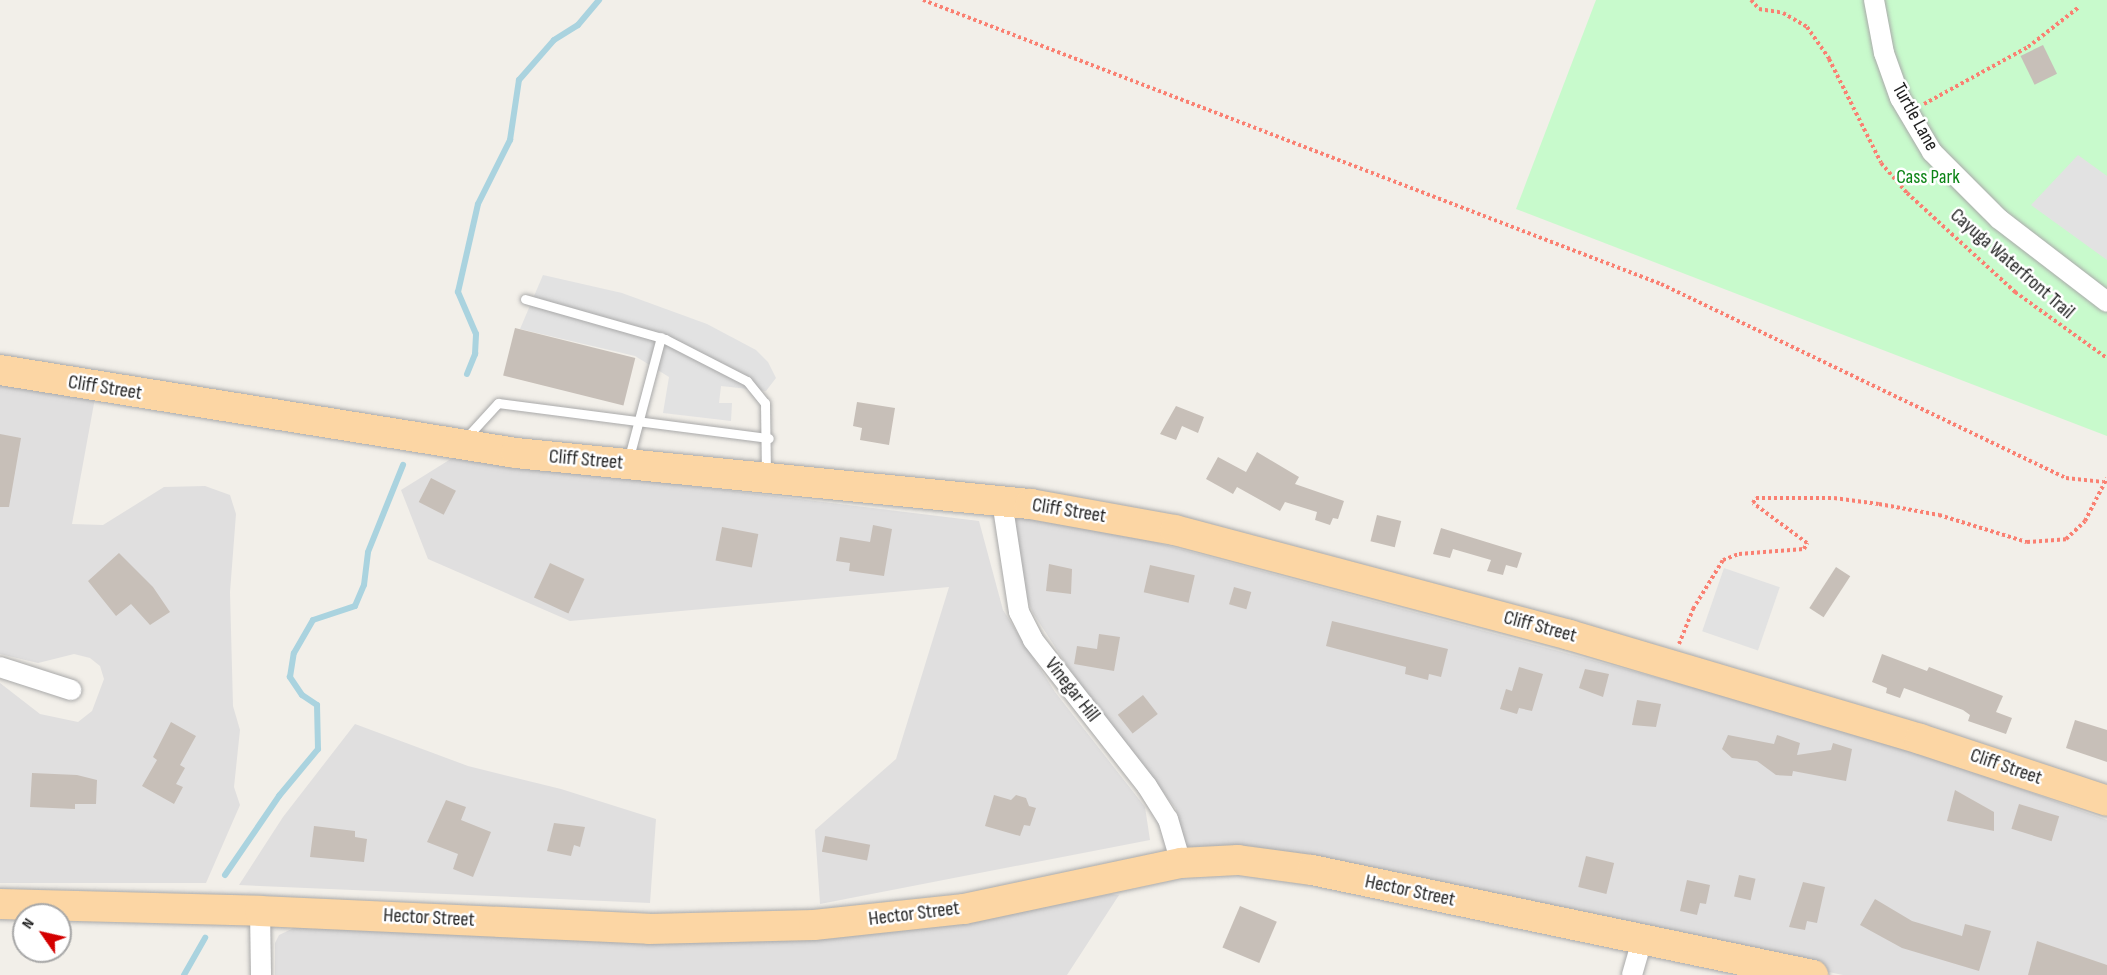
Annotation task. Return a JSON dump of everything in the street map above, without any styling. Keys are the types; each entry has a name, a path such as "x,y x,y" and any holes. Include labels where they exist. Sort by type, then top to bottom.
{"main road":[{"name":"Cliff Street","path":"0,370 459,445 1002,501 1175,530 1569,635 1920,739 2107,801"},
{"name":"Hector Street","path":"0,904 260,911 649,929 820,925 964,909 1182,862 1238,860 1312,870 1643,937 1813,975"}],"street":[{"name":"Turtle Lane","path":"1874,0 1884,53 1908,113 1932,152 1965,188 2107,302"},
{"name":"Vinegar Hill","path":"1002,501 1019,612 1033,640 1148,786 1168,819 1182,862"},
{"path":"0,667 71,690"},
{"path":"260,911 261,975"},
{"path":"1632,975 1643,937"}],"lane":[{"path":"525,299 661,337 747,381 765,403 769,438 766,477"},
{"path":"628,464 661,337"},
{"path":"459,445 498,403 638,424 769,438"}],"path":[{"path":"923,0 1661,284 2066,478 2105,480 2085,521 2066,539 2027,542 1939,514 1879,504 1834,498 1756,498 1753,503 1807,543 1804,549 1739,554 1723,560 1693,609 1677,650"},
{"name":"Cayuga Waterfront Trail","path":"1751,0 1759,9 1783,13 1807,27 1829,59 1881,163 1907,193 2015,292 2107,358"},
{"path":"1908,113 2028,47 2079,7"}],"shaded area":[{"path":"2078,155 2107,176 2107,260 2031,205"},
{"path":"543,275 622,293 707,324 756,350 768,362 776,378 766,391 721,386 719,403 732,403 731,421 663,413 669,377 635,356 520,329"},
{"path":"0,383 95,398 72,524 103,525 164,487 205,486 230,495 236,514 230,592 233,706 240,730 234,787 240,805 206,883 0,883 0,683 40,714 78,722 92,711 104,679 100,666 90,658 74,654 38,663 0,654"},
{"path":"454,457 979,521 1003,610 1055,692 1145,807 1150,840 820,904 815,830 896,759 949,587 570,621 428,559 401,490"},
{"path":"1002,501 1881,738 2107,820 2107,975 1843,975 1211,846 1178,848 1176,809 1074,676 1033,613 1020,581"},
{"path":"1724,568 1780,587 1758,651 1702,631"},
{"path":"355,724 468,766 561,789 656,819 650,903 239,885 283,817"},
{"path":"1110,894 1119,895 1067,975 275,975 275,943 279,935 296,927 979,920"}],"green space":[{"name":"Cass Park","path":"1596,0 2107,0 2107,436 1516,209"}],"building":[{"path":"2043,45 2057,74 2035,85 2021,56"},
{"path":"515,328 635,358 623,406 503,376"},
{"path":"857,402 895,408 889,445 860,440 862,428 853,426"},
{"path":"1176,406 1204,417 1198,433 1182,426 1176,440 1160,434"},
{"path":"0,434 21,438 9,507 0,507"},
{"path":"1257,452 1299,477 1295,484 1344,501 1338,519 1333,518 1330,525 1315,520 1317,512 1285,502 1280,511 1237,487 1233,494 1206,479 1218,457 1246,472"},
{"path":"431,478 456,491 444,515 419,502"},
{"path":"1377,515 1401,521 1395,547 1370,541"},
{"path":"873,525 892,529 884,576 849,571 850,563 836,561 840,537 870,542"},
{"path":"722,527 758,534 752,567 716,560"},
{"path":"1441,528 1522,553 1517,568 1506,565 1503,575 1487,571 1491,560 1453,549 1450,558 1433,554"},
{"path":"119,553 153,587 170,612 150,625 131,604 116,616 88,581"},
{"path":"550,563 584,579 568,613 534,597"},
{"path":"1049,564 1072,569 1071,594 1046,591"},
{"path":"1150,565 1195,575 1189,603 1144,592"},
{"path":"1836,567 1850,576 1824,617 1809,608"},
{"path":"1234,587 1251,592 1246,609 1229,604"},
{"path":"1332,621 1448,649 1441,677 1429,674 1428,680 1405,674 1406,667 1326,646"},
{"path":"1099,634 1120,637 1114,671 1074,664 1077,646 1097,649"},
{"path":"1882,654 1927,671 1929,667 2003,696 1996,712 2012,718 2006,734 1968,721 1970,715 1963,710 1904,688 1900,698 1886,693 1887,688 1872,682"},
{"path":"1519,667 1543,674 1532,711 1519,708 1517,714 1500,709 1506,689 1512,691"},
{"path":"1585,669 1609,674 1603,697 1579,688"},
{"path":"1143,695 1158,714 1133,734 1118,715"},
{"path":"1637,700 1661,704 1656,727 1632,725"},
{"path":"2075,720 2107,730 2107,762 2066,748"},
{"path":"171,722 196,736 180,765 185,768 176,784 183,787 174,804 142,786 157,760 153,757"},
{"path":"1728,735 1774,744 1777,735 1800,743 1797,755 1831,750 1833,743 1852,749 1846,781 1793,771 1792,776 1776,775 1757,761 1732,758 1722,749"},
{"path":"32,773 77,775 97,780 96,804 75,804 75,809 30,807"},
{"path":"1955,790 1994,812 1994,831 1947,821"},
{"path":"994,795 1011,800 1016,795 1026,798 1029,806 1036,808 1030,826 1024,825 1020,836 985,826"},
{"path":"446,800 466,807 461,820 491,832 473,877 453,869 458,854 427,842"},
{"path":"2019,804 2059,816 2052,841 2011,829"},
{"path":"554,823 585,827 580,847 574,845 571,856 547,851"},
{"path":"314,826 355,831 355,837 367,839 364,862 310,857"},
{"path":"825,836 870,845 867,860 822,852"},
{"path":"1586,856 1614,863 1606,894 1578,887"},
{"path":"1739,875 1756,879 1751,900 1734,896"},
{"path":"1687,880 1710,885 1706,904 1700,903 1697,915 1680,911"},
{"path":"1803,882 1825,887 1817,923 1807,921 1805,930 1789,927"},
{"path":"1875,899 1912,921 1962,936 1965,924 1991,931 1979,971 1902,948 1860,925"},
{"path":"1240,906 1277,922 1259,963 1222,947"},
{"path":"2037,941 2107,965 2107,975 2028,975"}],"waterway":[{"path":"467,374 475,354 476,334 458,292 478,204 510,140 519,80 554,40 578,25 599,0"},
{"path":"225,875 279,796 318,749 317,705 302,695 290,677 294,653 313,620 355,606 364,585 368,552 403,465"},
{"path":"184,975 205,938"}]}
